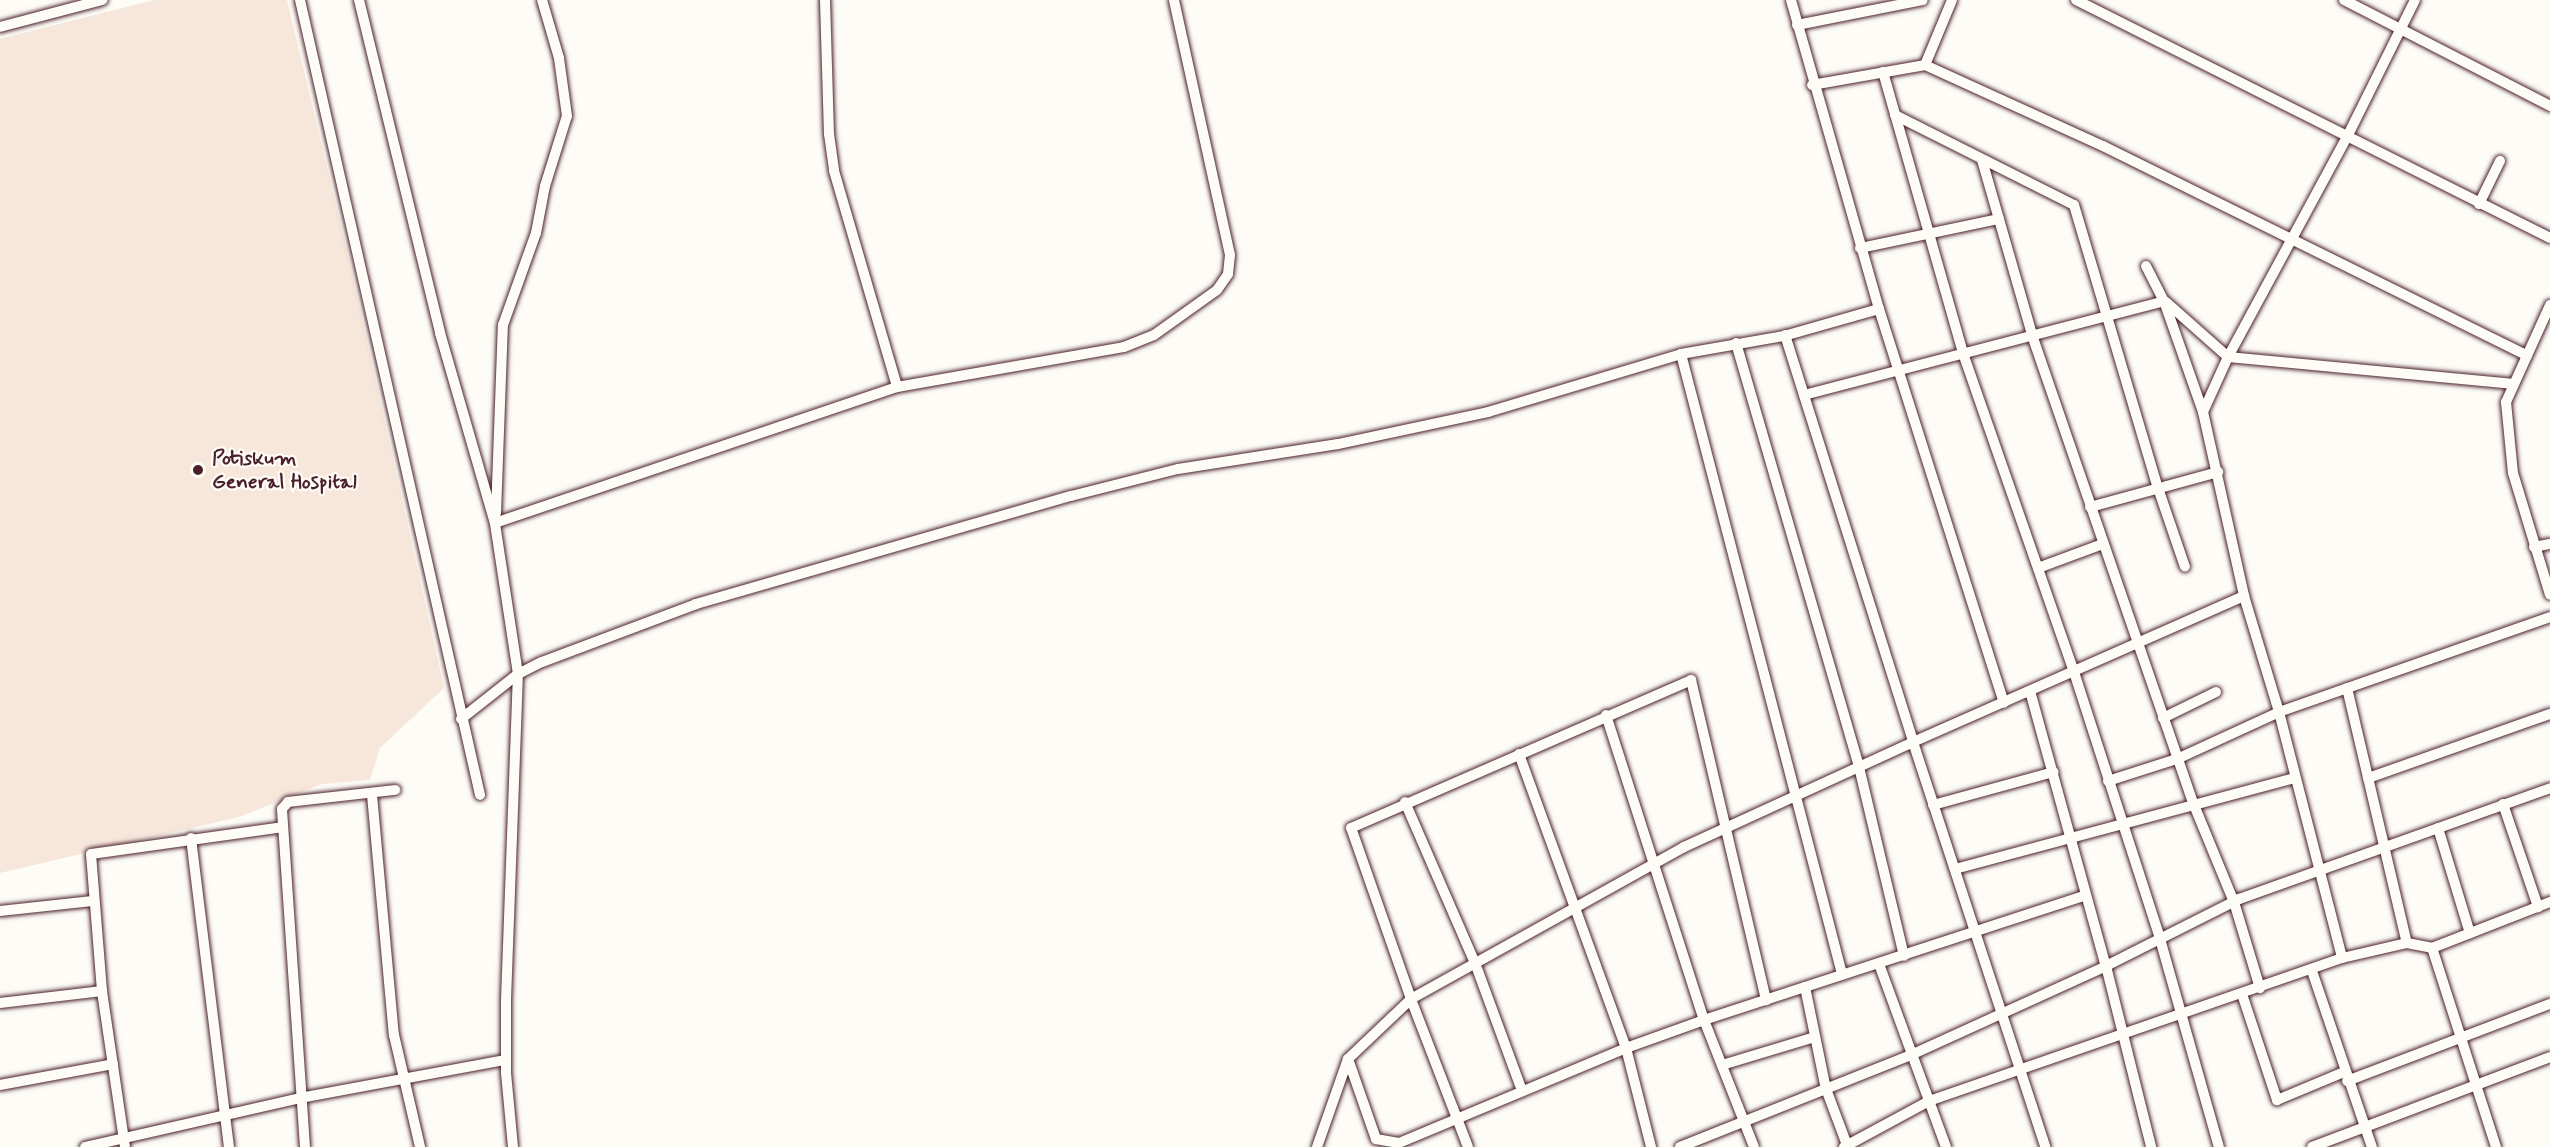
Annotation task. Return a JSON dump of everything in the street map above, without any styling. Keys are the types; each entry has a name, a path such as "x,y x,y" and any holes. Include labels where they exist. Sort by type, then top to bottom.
{"street":[{"path":"0,27 102,0"},
{"path":"300,0 480,795"},
{"path":"359,0 440,333 495,522 518,674 510,823 506,1060 513,1147"},
{"path":"495,522 503,325 536,233 545,186 567,116 559,58 542,0"},
{"path":"825,0 829,134 834,171 897,387"},
{"path":"495,522 897,387 1124,347 1154,335 1217,290 1228,274 1230,255 1174,0"},
{"path":"1791,0 1812,85 1860,248 2004,703"},
{"path":"1797,25 1923,0"},
{"path":"1925,65 1952,0"},
{"path":"2076,0 2550,238"},
{"path":"2344,0 2550,106"},
{"path":"2203,412 2228,357 2289,239 2347,137 2415,0"},
{"path":"1812,85 1925,65 2103,146 2527,356"},
{"path":"1883,72 1964,356 2074,672 2160,939 2219,1147"},
{"path":"1895,115 2074,205 2158,488 2185,567"},
{"path":"1982,160 2033,338 2177,759 2234,902 2260,988"},
{"path":"2479,204 2500,161"},
{"path":"1860,248 1999,219"},
{"path":"2146,266 2164,301 2203,412 2244,596 2279,712 2342,958"},
{"path":"1804,395 2033,338 2164,301"},
{"path":"2164,301 2228,357 2512,384"},
{"path":"2550,305 2512,384 2506,402 2510,455 2534,548 2550,595"},
{"path":"461,719 518,674 696,604 1071,496 1178,469 1338,444 1488,412 1681,354 1785,335 1879,309"},
{"path":"1785,335 1933,805 2045,1147"},
{"path":"1736,343 1859,766 1904,956"},
{"path":"1681,354 1842,974"},
{"path":"2090,507 2218,472"},
{"path":"2038,568 2103,544"},
{"path":"2534,548 2550,544"},
{"path":"1317,1147 1348,1059 1411,999 1723,828 2244,596"},
{"path":"2108,781 2177,759 2279,712 2550,617"},
{"path":"1468,1147 1411,999 1351,828 1406,802 1691,680 1723,828 1766,1000"},
{"path":"2347,688 2407,943"},
{"path":"2030,691 2054,772 2068,839 2084,897 2106,966 2151,1147"},
{"path":"2163,718 2216,692"},
{"path":"2368,778 2550,714"},
{"path":"1606,715 1704,1020 1754,1147"},
{"path":"1519,754 1626,1048 1651,1147"},
{"path":"1933,805 2054,772"},
{"path":"1955,869 2295,778"},
{"path":"1680,1147 1911,1055 2106,966 2234,902 2550,788"},
{"path":"304,1147 282,809 288,802 372,795 395,790"},
{"path":"372,795 390,1003 402,1081 420,1147"},
{"path":"1406,802 1475,963 1522,1091"},
{"path":"2504,804 2538,907"},
{"path":"124,1142 102,991 92,901 91,854 191,838 282,827"},
{"path":"2438,828 2470,933"},
{"path":"191,838 223,1115 229,1147"},
{"path":"1348,1059 1376,1139 1399,1143 1626,1048 1842,974 2084,897"},
{"path":"0,911 92,901"},
{"path":"1805,987 1826,1089 1846,1146 1929,1101 2312,971 2342,958 2407,943 2432,948 2550,902"},
{"path":"2432,948 2496,1147"},
{"path":"1879,964 1946,1147"},
{"path":"2312,971 2345,1076 2372,1147"},
{"path":"0,1003 102,991"},
{"path":"2242,994 2277,1100 2461,1038 2550,1004"},
{"path":"1722,1065 1815,1037"},
{"path":"2312,1147 2550,1057"},
{"path":"85,1147 124,1142 223,1115 300,1098 506,1060"},
{"path":"0,1085 113,1064"}],"shaded area":[{"name":"Potiskum General Hospital","path":"154,0 287,0 347,251 444,688 380,748 370,780 322,784 239,817 0,873 0,39"}],"place":[{"name":"Potiskum General Hospital","path":"198,470"}]}
